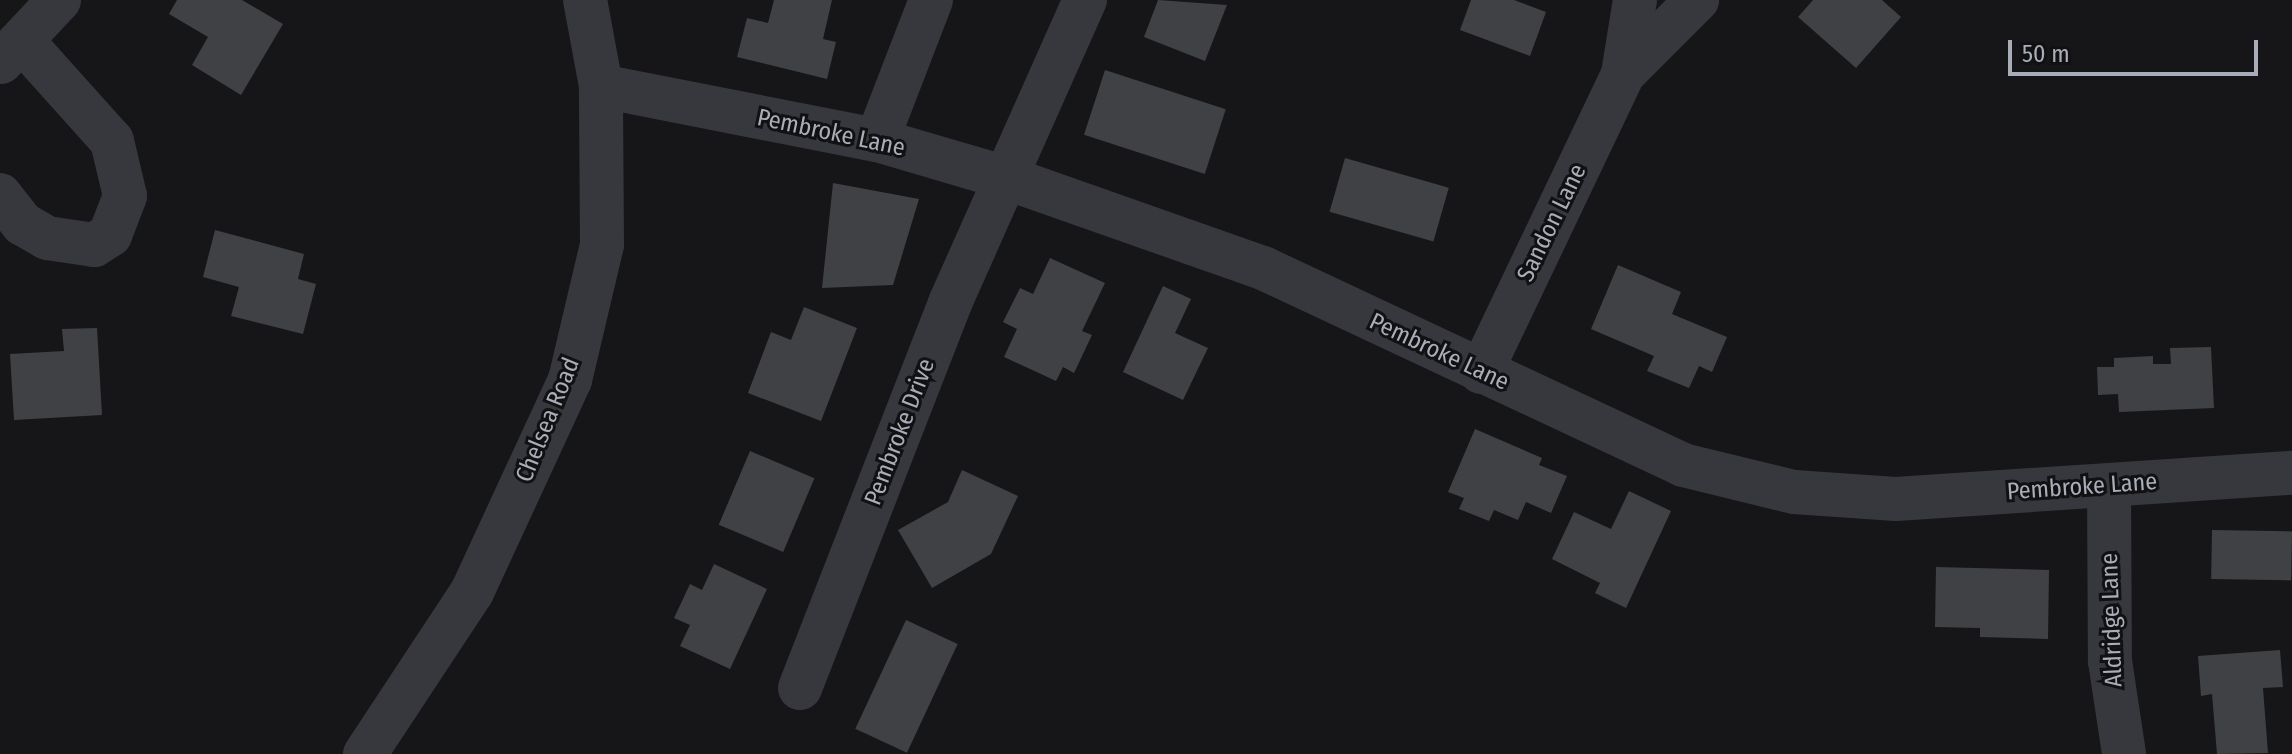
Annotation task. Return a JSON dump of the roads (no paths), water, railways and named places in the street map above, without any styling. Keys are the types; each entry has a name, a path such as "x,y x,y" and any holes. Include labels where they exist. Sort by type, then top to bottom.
{"street":[{"path":"0,195 23,224 47,238 94,245 110,235 125,196 112,141 12,53 59,0"},
{"name":"Chelsea Road","path":"365,754 472,592 570,380 602,245 601,86 585,0"},
{"path":"877,140 931,0"},
{"name":"Pembroke Drive","path":"800,688 950,303 1010,179 1085,0"},
{"name":"Sandon Lane","path":"1481,372 1623,74 1635,0"},
{"name":"Sandon Lane","path":"1623,74 1697,0"},
{"name":"Pembroke Lane","path":"601,86 877,140 1010,179 1263,268 1683,465 1794,492 1896,499 2292,473"},
{"name":"Aldridge Lane","path":"2109,485 2110,661 2124,754"}]}
